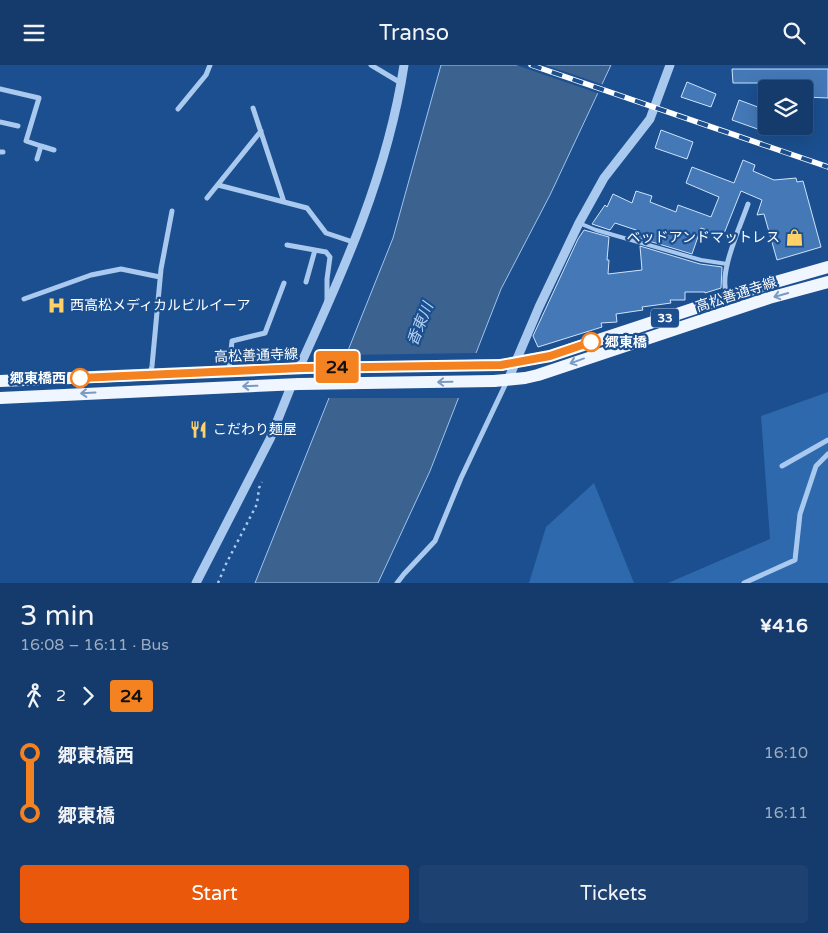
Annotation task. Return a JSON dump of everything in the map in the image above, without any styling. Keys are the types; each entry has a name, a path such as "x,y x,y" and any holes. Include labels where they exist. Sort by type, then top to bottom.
{"main road":[{"name":"高松善通寺線","path":"0,381 303,368 501,365 550,356 728,297 828,267"},
{"name":"高松善通寺線","path":"0,398 295,384 508,380 538,375 769,298 828,282"}],"street":[{"path":"178,109 206,75 210,65"},
{"path":"371,65 401,83"},
{"path":"303,368 370,201 390,138 404,65"},
{"path":"398,583 435,541 461,478 508,380 578,223 604,178 650,119 670,65"},
{"path":"0,89 38,98 26,141 54,150"},
{"path":"253,108 284,202"},
{"path":"0,122 18,127"},
{"path":"207,198 261,131"},
{"path":"37,159 41,146"},
{"path":"218,185 307,208 326,233 353,242"},
{"path":"728,297 724,290 727,264 748,205"},
{"path":"150,374 160,277 172,211"},
{"path":"287,245 326,252 330,257 327,279 327,309"},
{"path":"306,282 315,250"},
{"path":"24,299 91,275 121,269 160,277"},
{"path":"228,371 232,341 265,333 284,283"},
{"path":"196,583 270,439 295,384"},
{"path":"782,466 828,441"},
{"path":"744,583 795,560 800,514 816,466 828,454"}],"lane":[{"path":"578,223 596,231 701,259 727,264"}],"path":[{"path":"218,583 257,504 263,479"}],"shaded area":[{"path":"828,392 828,583 668,583 770,539 761,416"},
{"path":"594,483 634,583 529,583 546,527"}],"water":[{"name":"香東川","path":"441,65 611,65 550,195 501,289 430,471 378,583 255,583 393,238"}],"pier":[{"path":"516,65 545,65 604,85 600,94"},
{"path":"478,353 461,398 327,398 344,355"}],"building":[{"path":"732,69 828,69 828,98 813,97 813,80 758,80 758,83 733,83"},
{"path":"687,82 716,94 711,107 681,97"},
{"path":"739,100 758,107 758,129 732,120"},
{"path":"661,130 693,142 687,159 655,148"},
{"path":"743,160 755,165 753,171 774,180 796,178 797,182 803,181 821,247 777,260 764,214 757,215 762,200 741,191 723,236 701,228 692,254 639,238 639,231 615,223 610,230 592,224 605,205 607,207 613,194 632,203 636,191 652,196 650,202 676,212 678,205 711,217 719,197 686,183 692,167 734,183"},
{"path":"584,230 609,237 608,274 642,270 640,246 700,264 722,267 721,288 705,293 685,292 685,300 670,300 671,303 642,307 643,310 616,314 617,322 601,323 602,327 538,347 533,336 578,239"}],"railway":[{"path":"531,65 828,167"}],"bus line":[{"name":"24","path":"80,378 300,368 501,365 550,356 591,342"}],"place":[{"name":"ベッドアンドマットレス","path":"794,237"},
{"name":"西高松メディカルビルイーア","path":"56,305"},
{"name":"郷東橋","path":"591,342"},
{"name":"郷東橋西","path":"80,378"},
{"name":"こだわり麺屋","path":"199,429"}]}
